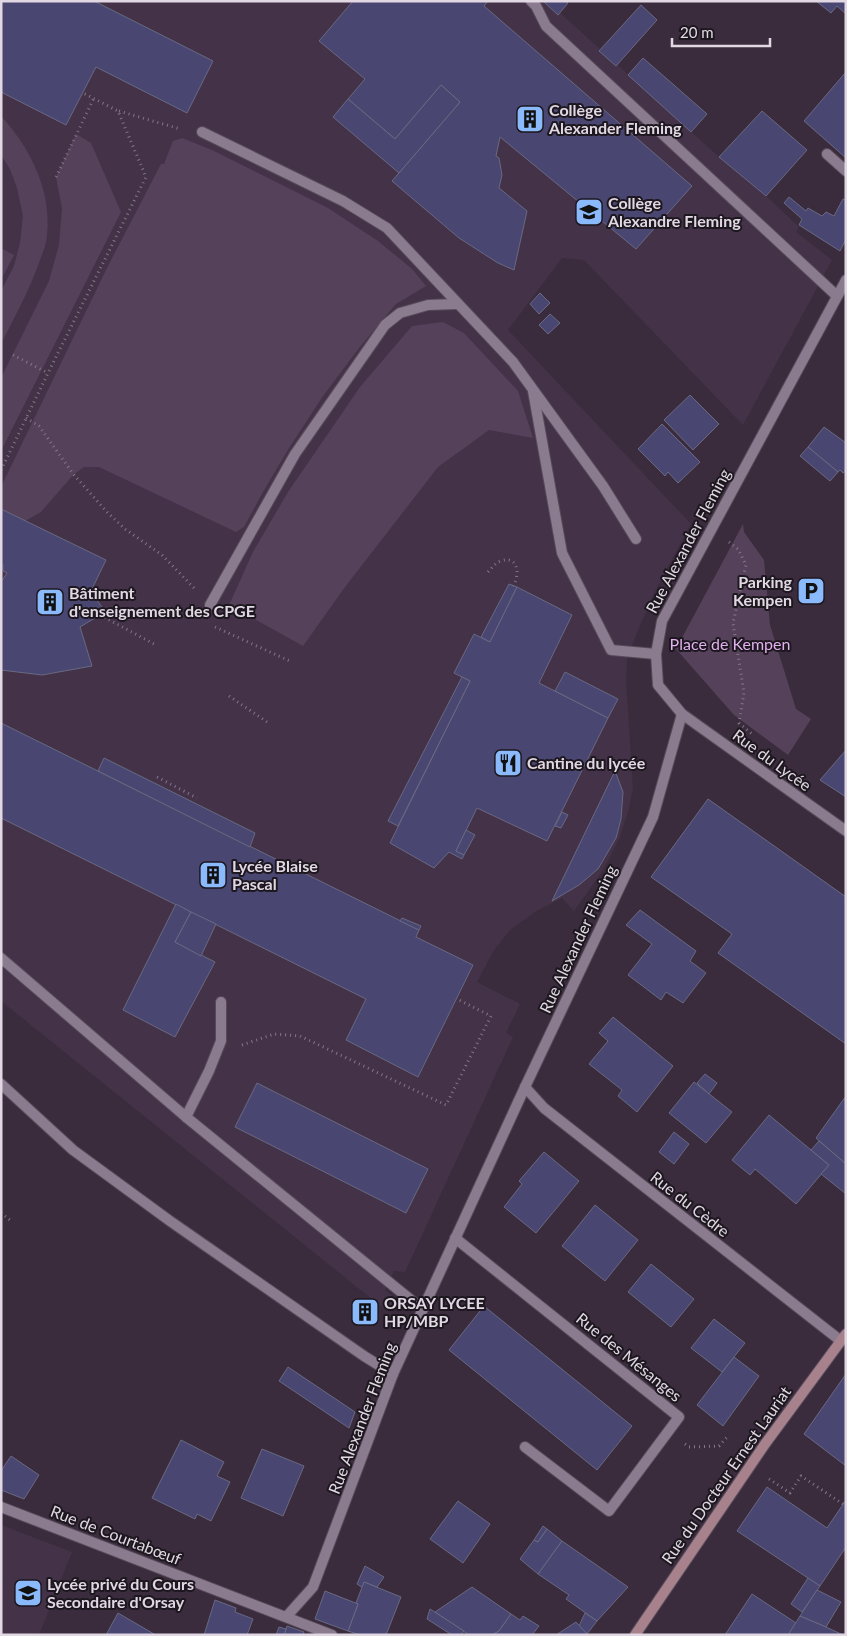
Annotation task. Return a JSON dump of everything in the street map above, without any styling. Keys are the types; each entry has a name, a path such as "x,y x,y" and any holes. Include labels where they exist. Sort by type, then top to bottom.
{"main road":[{"name":"Rue du Docteur Ernest Lauriat","path":"635,1635 765,1444 843,1338"}],"street":[{"path":"531,1 536,6 546,26 837,296"},
{"path":"202,132 343,201 387,228 513,362 604,486 636,539"},
{"path":"827,154 846,171"},
{"name":"Rue Alexander Fleming","path":"287,1616 313,1586 393,1374 525,1087 653,817 682,714 658,685 656,654 662,621 846,280"},
{"path":"210,605 295,454 385,325 400,313 428,305 457,304"},
{"path":"532,388 562,553 611,650 656,654"},
{"name":"Rue du Lycée","path":"682,714 846,831"},
{"path":"1,958 186,1117 422,1309"},
{"path":"186,1117 209,1071 221,1040 221,1002"},
{"path":"1,1084 73,1150 178,1226 364,1356 393,1374"},
{"name":"Rue du Cèdre","path":"525,1087 544,1108 843,1338"},
{"name":"Rue des Mésanges","path":"455,1238 680,1416 609,1511 525,1447"},
{"name":"Rue de Courtabœuf","path":"1,1507 332,1635"}],"path":[{"path":"83,93 118,111 179,129 202,132"},
{"path":"56,177 94,98"},
{"path":"1,470 146,177 118,111"},
{"path":"13,355 48,373"},
{"path":"26,418 39,426 74,475 107,512 125,529 168,561 210,605"},
{"path":"710,529 738,549 746,565 733,623 744,693 739,723 759,740"},
{"path":"488,572 497,563 504,560 510,561 516,565 518,573 513,586"},
{"path":"100,615 154,644"},
{"path":"212,625 292,662"},
{"path":"230,696 270,724"},
{"path":"156,777 197,798"},
{"path":"221,1040 238,1046 274,1034 300,1036 446,1106 491,1016 457,999"},
{"path":"1,1213 10,1220"},
{"path":"667,1433 689,1447 720,1446 729,1435"},
{"path":"769,1479 790,1493 801,1476 843,1504"}],"shaded area":[{"path":"1,1 547,1 719,157 766,196 799,227 796,232 832,260 743,425 584,260 562,258 508,330 691,524 656,589 627,660 626,683 633,788 628,812 619,839 602,872 574,911 562,898 538,910 511,929 494,950 477,982 520,1004 506,1033 513,1037 405,1272 394,1271 385,1290 394,1297 388,1312 1,1001"},
{"name":"Lycée privé du Cours Secondaire d'Orsay","path":"1,1525 72,1552 39,1635 1,1635"}],"green space":[{"path":"1,116 22,143 38,174 47,207 48,224 46,244 36,271 1,344 1,291 14,266 20,243 23,216 17,188 10,169 1,155"},
{"path":"76,134 91,143 121,212 1,451 1,378 49,281 59,245 62,208 56,177"},
{"path":"182,138 212,150 328,208 378,241 412,269 426,286 396,304 359,348 323,396 289,448 244,527 236,532 99,467 84,467 73,475 41,512 25,521 1,509 1,487 107,268 161,164 164,164 173,141"},
{"path":"1,248 14,255 1,280"},
{"path":"443,322 464,333 518,391 533,438 489,430 438,467 345,587 303,646 229,605 253,552 288,492 360,387 412,326"},
{"name":"Place de Kempen","path":"743,524 744,532 764,560 770,625 796,709 811,719 788,755 734,715 676,649"}],"building":[{"path":"1,1 94,1 213,61 187,113 96,67 66,125 1,92"},
{"name":"Collège Alexander Fleming","path":"353,1 488,1 484,6 692,186 636,249 500,137 496,156 499,158 502,175 499,188 527,211 514,270 498,263 459,238 392,181 460,102 441,85 395,139 348,99 365,79 319,41"},
{"path":"543,1 566,1 568,3 558,15"},
{"path":"816,1 846,1 846,14 837,6 831,13"},
{"path":"641,5 657,20 616,66 599,51"},
{"path":"643,58 707,114 691,132 628,75"},
{"path":"846,72 846,158 804,121"},
{"path":"441,85 460,102 399,173 333,117 348,99 395,139"},
{"path":"762,111 807,150 766,196 719,157"},
{"path":"789,197 806,211 808,208 822,216 826,212 834,216 843,199 846,200 846,239 840,251 799,225 802,219 784,203"},
{"path":"540,293 550,303 539,314 530,304"},
{"path":"550,314 560,323 548,334 539,325"},
{"path":"690,395 719,424 693,450 664,420"},
{"path":"662,424 700,462 678,483 668,472 665,476 638,449"},
{"path":"824,427 846,443 846,471 843,473 840,470 838,472 808,447"},
{"path":"808,447 838,472 830,481 800,456"},
{"name":"Bâtiment d'enseignement des CPGE","path":"1,509 106,560 91,591 105,612 80,627 92,666 42,675 1,670 1,582 7,573 3,571 3,565 1,564"},
{"path":"509,584 517,587 490,642 481,637"},
{"name":"Cantine du lycée","path":"517,587 572,615 539,683 608,718 547,841 477,808 456,851 464,855 462,859 449,852 434,868 390,843 470,681 454,673 474,634 490,642"},
{"path":"565,672 618,699 608,718 555,691"},
{"path":"462,677 470,681 398,826 388,821"},
{"name":"Lycée Blaise Pascal","path":"1,723 419,930 416,937 473,965 418,1077 346,1040 366,999 1,818"},
{"path":"846,750 846,797 820,780"},
{"path":"104,758 255,833 250,847 98,771"},
{"path":"615,771 623,792 621,819 616,838 598,869 579,885 552,901"},
{"path":"708,799 846,897 846,1044 718,953 732,934 651,877"},
{"path":"562,812 568,815 561,828 555,826"},
{"path":"466,830 475,835 464,855 456,851"},
{"path":"176,904 191,912 175,942 215,962 175,1037 123,1010"},
{"path":"640,910 696,951 690,961 706,973 683,1003 666,992 661,1000 628,975 652,944 626,925"},
{"path":"191,912 216,924 201,956 175,942"},
{"path":"402,918 421,926 419,930 400,921"},
{"path":"613,1017 673,1066 637,1112 618,1096 622,1090 589,1064 608,1041 599,1033"},
{"path":"705,1074 717,1083 709,1094 697,1083"},
{"path":"694,1082 732,1112 706,1143 669,1113"},
{"path":"257,1083 428,1169 406,1213 235,1127"},
{"path":"846,1096 846,1164 816,1138"},
{"path":"769,1115 829,1165 796,1204 755,1169 750,1175 732,1160"},
{"path":"674,1132 689,1144 674,1164 659,1152"},
{"path":"819,1141 846,1164 846,1194 821,1174 829,1165 811,1150"},
{"path":"544,1152 579,1181 536,1233 504,1207 522,1184 519,1181"},
{"path":"595,1205 638,1240 605,1281 562,1246"},
{"path":"651,1264 694,1299 671,1327 628,1292"},
{"name":"ORSAY LYCEE HP/MBP","path":"364,1301 376,1311 366,1323 354,1313"},
{"path":"484,1306 632,1426 597,1470 449,1350"},
{"path":"714,1319 745,1343 722,1372 691,1348"},
{"path":"734,1357 759,1376 723,1426 697,1405"},
{"path":"288,1367 355,1412 349,1428 279,1381"},
{"path":"846,1374 846,1466 804,1434"},
{"path":"181,1440 224,1462 217,1476 230,1482 211,1521 197,1514 195,1519 152,1498"},
{"path":"262,1449 304,1466 283,1516 241,1498"},
{"path":"11,1456 39,1475 24,1499 1,1490 1,1471"},
{"path":"767,1487 827,1528 846,1500 846,1547 820,1586 737,1531"},
{"path":"458,1501 490,1524 463,1563 430,1539"},
{"path":"543,1526 547,1529 538,1542 534,1540"},
{"path":"547,1529 562,1541 538,1574 520,1559 534,1540 538,1542"},
{"path":"562,1541 628,1587 597,1621 566,1599 569,1595 538,1574"},
{"path":"365,1566 384,1577 377,1587 364,1582 363,1588 357,1584"},
{"path":"808,1578 820,1586 802,1612 791,1604"},
{"path":"364,1582 401,1597 386,1635 360,1635 348,1631"},
{"path":"472,1587 511,1614 499,1631 492,1635 469,1635 435,1612"},
{"path":"817,1590 841,1602 826,1627 800,1616"},
{"path":"325,1591 358,1604 348,1631 315,1619"},
{"path":"752,1594 796,1623 788,1635 725,1635"},
{"path":"215,1600 236,1608 235,1612 253,1619 247,1635 204,1635"},
{"path":"430,1609 464,1631 461,1635 452,1635 427,1619"},
{"path":"118,1613 154,1634 106,1635"},
{"path":"585,1613 597,1621 587,1634 579,1626"},
{"path":"511,1614 520,1620 523,1616 539,1626 532,1635 492,1635 499,1631"},
{"path":"800,1616 826,1627 843,1635 788,1635"},
{"path":"576,1622 588,1635 556,1635"},
{"path":"287,1626 304,1632 303,1635 284,1635"},
{"path":"279,1627 286,1629 284,1635 276,1635"}],"place":[{"name":"Collège Alexander Fleming","path":"530,119"},
{"name":"Collège Alexandre Fleming","path":"589,212"},
{"name":"Parking Kempen","path":"811,591"},
{"name":"Bâtiment d'enseignement des CPGE","path":"50,602"},
{"name":"Cantine du lycée","path":"508,763"},
{"name":"Lycée Blaise Pascal","path":"213,875"},
{"name":"ORSAY LYCEE HP/MBP","path":"365,1312"},
{"name":"Lycée privé du Cours Secondaire d'Orsay","path":"28,1593"}]}
